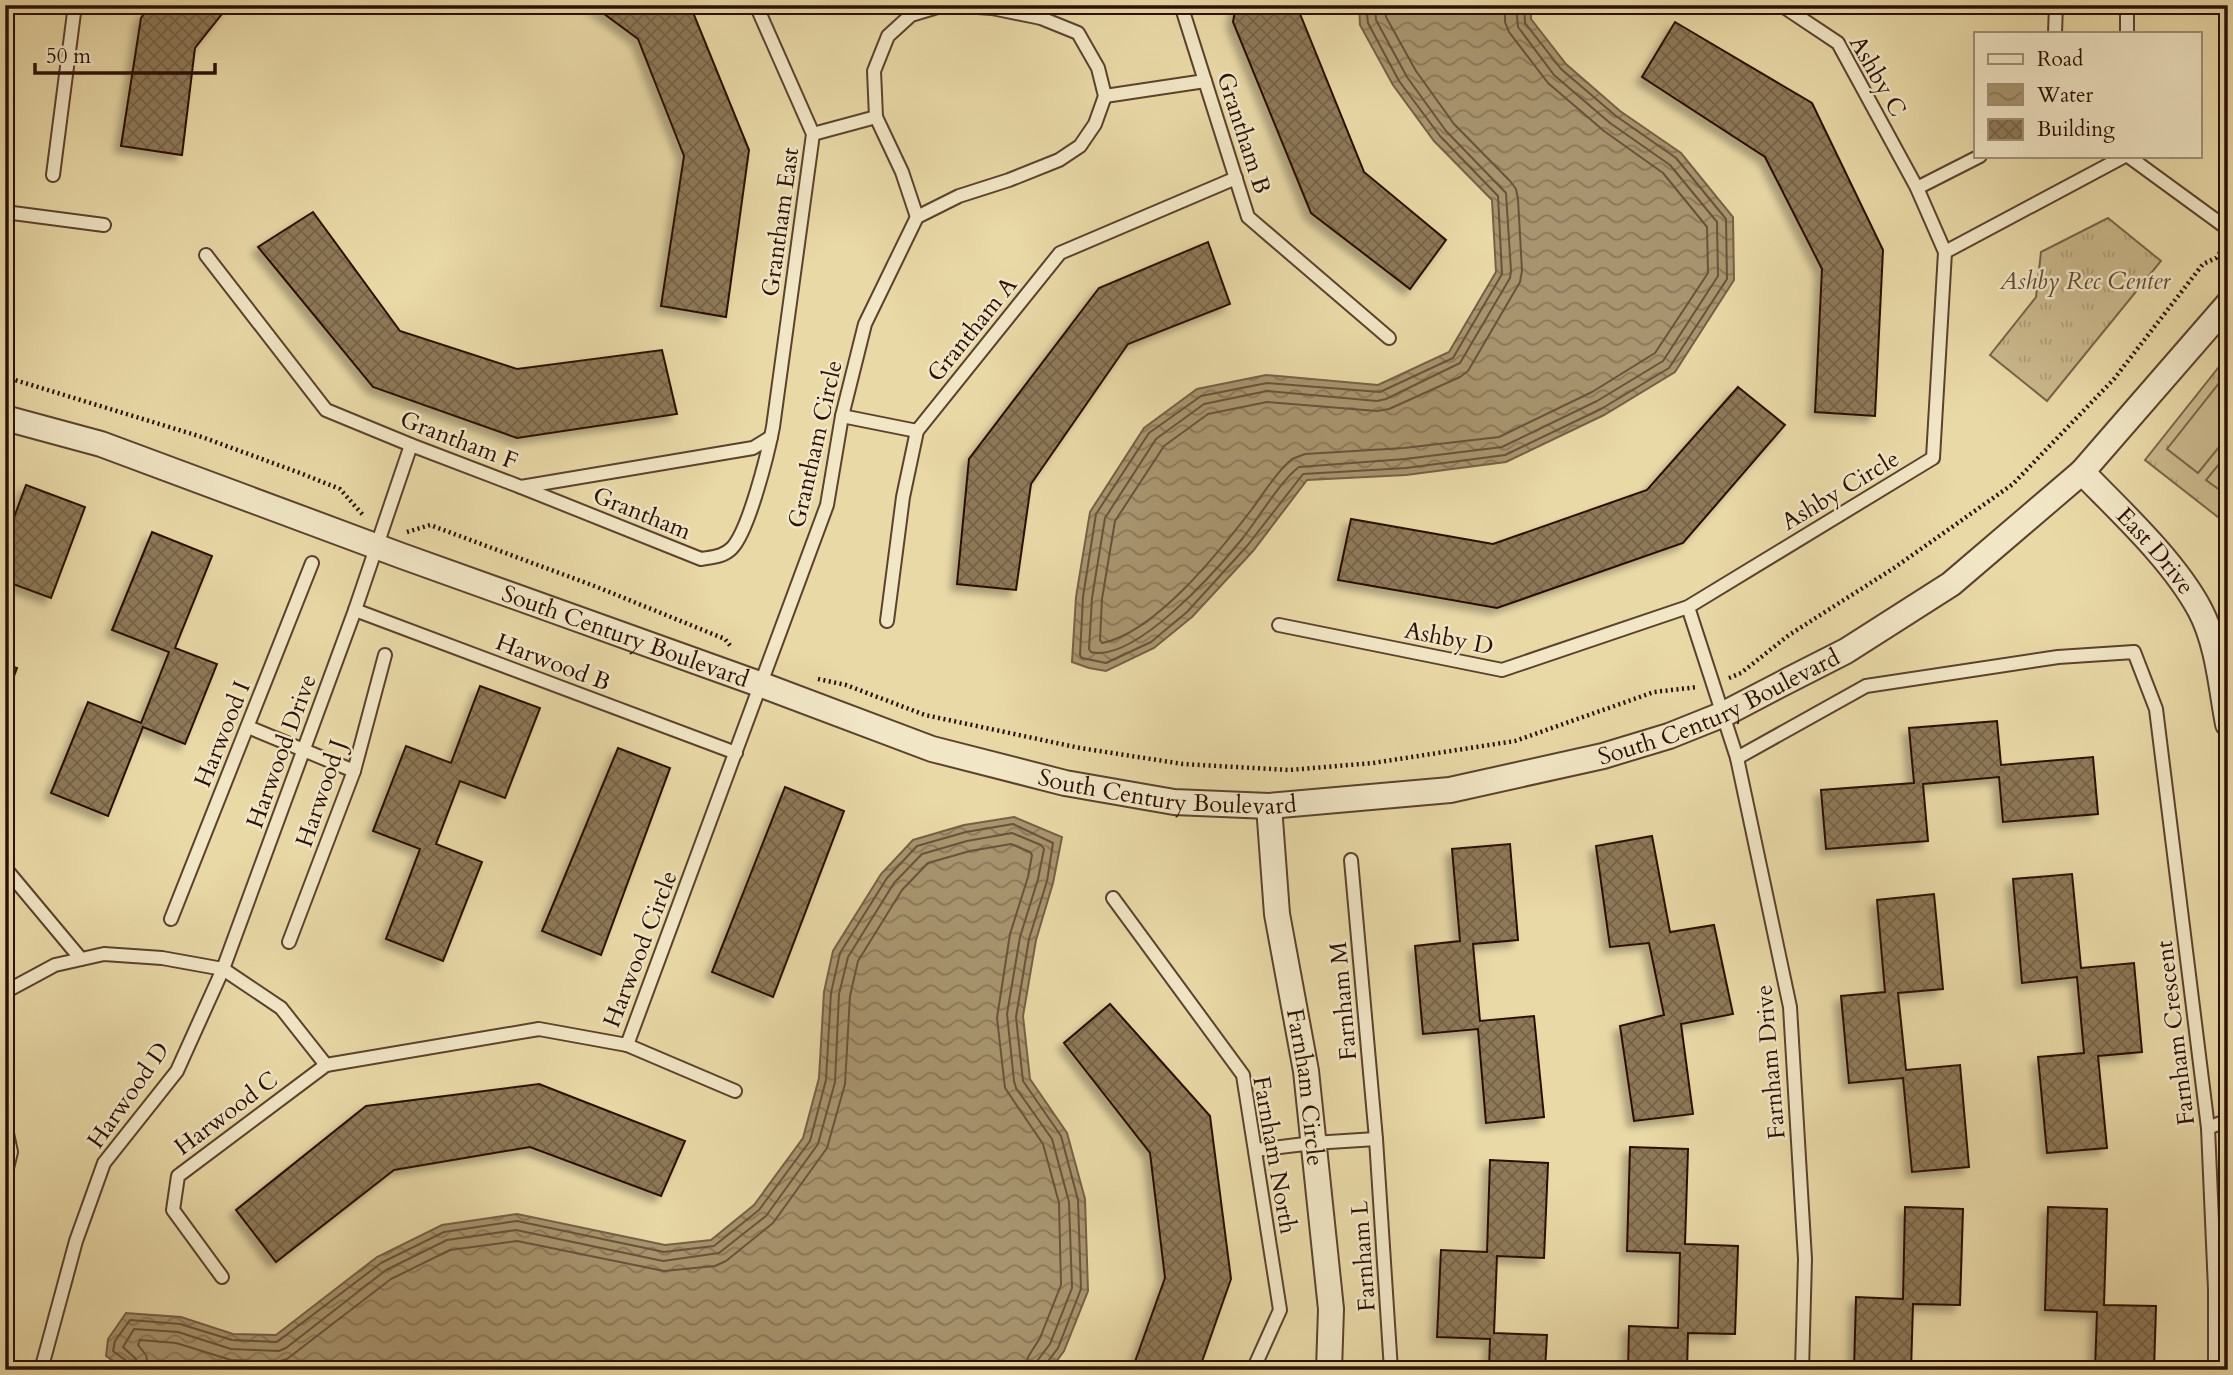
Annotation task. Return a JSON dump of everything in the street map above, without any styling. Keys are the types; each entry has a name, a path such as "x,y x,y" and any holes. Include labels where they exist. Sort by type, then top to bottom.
{"street":[{"name":"South Century Boulevard","path":"5,418 101,444 375,547 762,685 932,749 1065,783 1174,802 1269,806 1450,790 1603,756 1669,736 1724,714 1846,650 1951,584 2082,472 2228,304"},
{"name":"East Drive","path":"2082,472 2156,549 2200,610 2210,635 2228,724"},
{"name":"Farnham Circle","path":"1269,806 1277,914 1306,1071 1331,1309 1329,1370"}],"lane":[{"path":"53,175 75,5"},
{"name":"Grantham East","path":"756,5 813,134 768,455"},
{"path":"947,5 992,7 1041,18 1078,33 1098,68 1105,96 1095,124 1080,146 1059,160 959,196 917,217 902,172 876,117 874,71 888,36 911,15 947,5"},
{"name":"Grantham B","path":"1181,5 1248,217 1389,338"},
{"name":"Ashby C","path":"1781,5 1838,43 1917,188"},
{"path":"2055,32 2056,5"},
{"path":"2102,5 2130,7 2127,32"},
{"path":"1105,96 1205,81"},
{"path":"813,134 876,117"},
{"path":"1917,188 1976,158"},
{"path":"1945,251 2122,158"},
{"path":"2129,158 2228,229"},
{"name":"Grantham A","path":"887,621 903,497 917,431 1060,253 1236,178"},
{"name":"Ashby Circle","path":"1688,607 1933,458 1945,251 1917,188"},
{"path":"5,212 104,225"},
{"name":"Grantham Circle","path":"762,685 827,505 842,416 865,324 917,217"},
{"name":"Grantham F","path":"206,255 326,410 522,486 752,448 771,437"},
{"path":"842,416 917,431"},
{"name":"Harwood Drive","path":"223,969 355,610 411,445"},
{"name":"Grantham","path":"522,486 701,559 720,556 733,547 743,528 768,455"},
{"name":"Harwood I","path":"171,919 312,563"},
{"path":"1688,607 1724,714"},
{"name":"Ashby D","path":"1279,625 1502,670 1688,607"},
{"name":"Harwood B","path":"355,610 736,753"},
{"name":"Farnham Crescent","path":"1737,758 1866,687 2058,657 2134,652 2156,709 2208,1128 2215,1289 2215,1370"},
{"name":"Harwood J","path":"289,942 354,771 385,655"},
{"name":"Harwood Circle","path":"326,1065 539,1029 627,1045 762,685"},
{"name":"Farnham Drive","path":"1724,714 1737,758 1790,1007 1805,1259 1802,1370"},
{"path":"247,727 354,771"},
{"name":"Farnham M","path":"1351,860 1376,1139"},
{"path":"5,868 81,959"},
{"name":"Farnham North","path":"1113,898 1242,1075 1280,1310 1253,1370"},
{"path":"5,992 55,965 104,954 162,958 223,969 281,1008 326,1065"},
{"name":"Harwood D","path":"41,1370 76,1241 104,1163 177,1071 223,969"},
{"path":"627,1045 735,1091"},
{"name":"Harwood C","path":"222,1277 173,1210 178,1176 326,1065"},
{"path":"2208,1128 2228,1120"},
{"path":"5,1124 11,1152 5,1176"},
{"path":"1255,1150 1376,1139"},
{"name":"Farnham L","path":"1376,1139 1391,1370"},
{"path":"2215,1289 2228,1297"}],"path":[{"path":"1741,673 1789,635 1894,568 2013,484 2114,379 2203,264 2216,258 2228,241"},
{"path":"5,377 202,437 300,473 340,489 363,515"},
{"path":"405,532 430,525 597,587 725,639 735,652"},
{"path":"806,676 846,685 925,715 1080,748 1183,764 1289,770 1373,763 1515,741 1654,692 1685,689"}],"green space":[{"name":"Ashby Rec Center","path":"2108,218 2161,261 2047,401 1990,355 2036,297 2041,252"},
{"path":"2226,358 2228,359 2228,525 2145,460"},
{"path":"2220,382 2228,388 2228,436 2198,473 2167,449"},
{"path":"2228,453 2228,496 2206,480"}],"water":[{"path":"1359,5 1531,5 1531,19 1566,64 1620,111 1681,153 1733,217 1734,280 1675,372 1604,415 1506,462 1406,475 1307,480 1253,551 1192,617 1154,648 1106,671 1072,662 1076,597 1090,512 1144,428 1197,389 1266,375 1378,385 1449,352 1496,272 1492,200 1434,141 1393,85 1360,25"},
{"path":"1014,817 1062,837 1053,883 1036,940 1023,1016 1030,1079 1067,1133 1085,1199 1088,1291 1064,1351 1050,1370 127,1370 106,1356 108,1339 126,1313 181,1317 233,1334 276,1335 377,1257 442,1225 517,1214 665,1245 711,1240 754,1205 803,1138 819,1078 824,992 833,951 881,874 913,840 964,825"}],"building":[{"path":"151,5 229,5 195,48 182,155 121,146 141,18"},
{"path":"592,5 690,5 749,150 726,317 661,306 684,156 638,39"},
{"path":"1236,5 1302,5 1300,14 1364,172 1446,240 1410,289 1311,213 1233,22"},
{"path":"1675,22 1812,103 1883,250 1875,416 1815,412 1822,269 1765,157 1642,77"},
{"path":"313,212 400,331 517,369 662,350 677,414 517,438 373,387 258,247"},
{"path":"1208,242 1230,304 1128,344 1031,484 1016,590 957,584 969,459 1099,288"},
{"path":"1738,387 1785,425 1683,543 1497,608 1338,580 1351,519 1493,544 1647,490"},
{"path":"26,485 85,507 51,598 5,581 5,542"},
{"path":"152,532 212,556 175,648 217,664 185,744 143,727 108,816 51,793 88,702 141,723 169,652 112,630"},
{"path":"5,664 17,668 5,700"},
{"path":"480,686 540,708 505,798 460,781 436,844 482,862 443,961 386,939 420,849 373,831 406,746 451,763"},
{"path":"1997,721 2001,765 2093,757 2098,814 2003,822 1999,777 1923,784 1928,841 1826,849 1821,790 1914,783 1909,728"},
{"path":"618,748 670,768 601,955 542,931"},
{"path":"785,787 844,811 773,997 712,972"},
{"path":"1652,836 1670,932 1714,925 1733,1014 1681,1024 1693,1114 1634,1121 1620,1026 1664,1015 1649,943 1610,947 1596,846"},
{"path":"1510,844 1518,940 1473,944 1480,1021 1534,1016 1544,1117 1486,1123 1478,1029 1423,1034 1415,946 1460,941 1452,849"},
{"path":"2072,874 2081,968 2134,963 2142,1052 2098,1056 2107,1148 2047,1153 2038,1057 2084,1053 2077,977 2022,983 2013,879"},
{"path":"1934,894 1943,989 1898,993 1906,1070 1960,1065 1969,1167 1912,1172 1903,1078 1849,1083 1841,996 1885,992 1877,900"},
{"path":"1110,1004 1210,1116 1231,1279 1199,1370 1132,1370 1165,1278 1150,1153 1064,1043"},
{"path":"539,1084 685,1141 661,1196 530,1147 394,1170 276,1262 236,1210 366,1106"},
{"path":"1630,1147 1688,1149 1685,1244 1738,1246 1735,1334 1688,1333 1687,1370 1628,1370 1629,1326 1678,1328 1680,1253 1627,1251"},
{"path":"1490,1160 1548,1163 1544,1258 1497,1256 1494,1333 1547,1335 1545,1370 1489,1370 1490,1339 1437,1337 1441,1250 1487,1252"},
{"path":"1905,1207 1963,1209 1960,1305 1913,1304 1911,1370 1854,1370 1856,1297 1903,1299"},
{"path":"2048,1207 2107,1209 2104,1305 2156,1306 2154,1370 2095,1370 2097,1312 2045,1310"}]}
